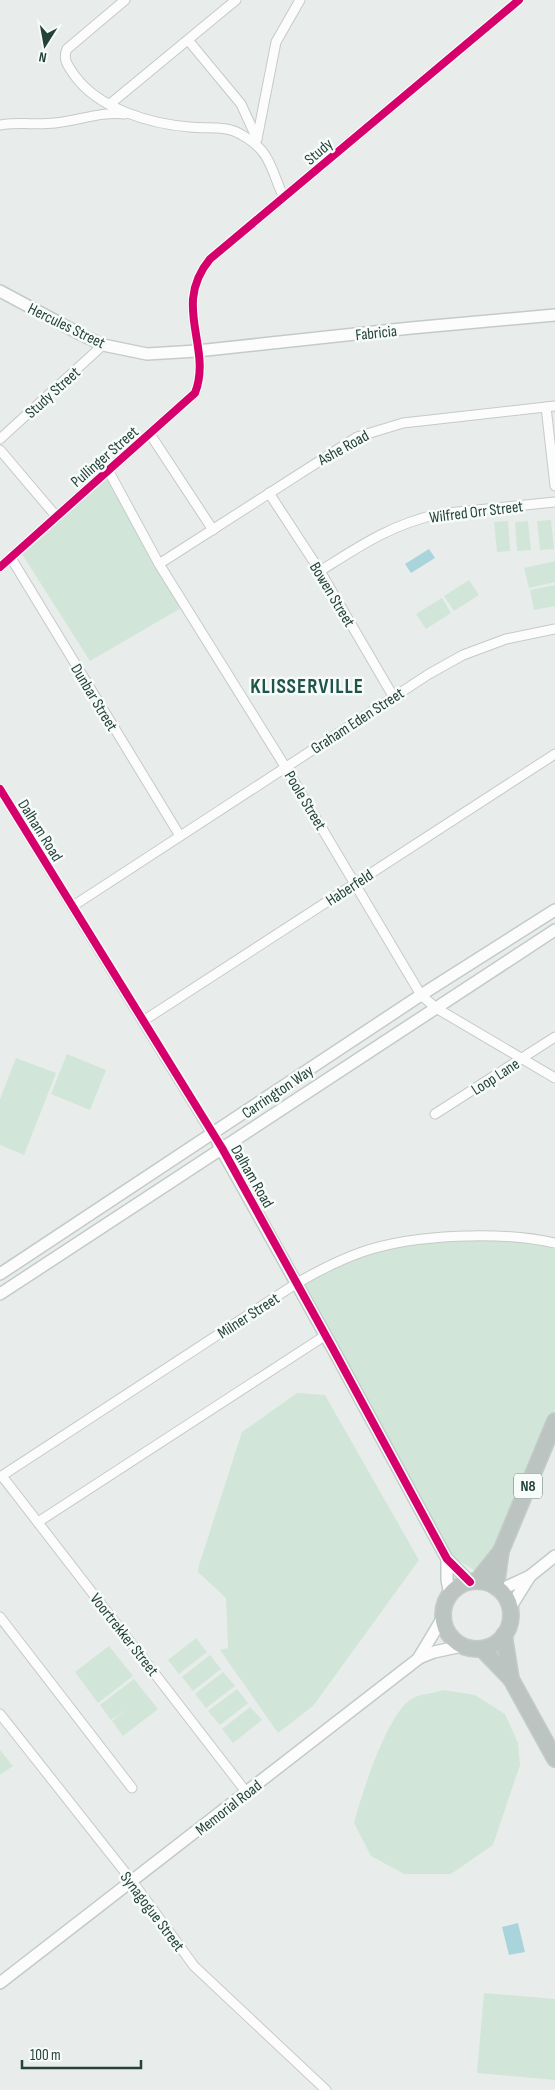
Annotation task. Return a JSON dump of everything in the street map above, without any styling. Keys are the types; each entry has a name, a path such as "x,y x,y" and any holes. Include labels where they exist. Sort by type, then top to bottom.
{"highway":[{"name":"N8","path":"450,1594 462,1584 474,1581 500,1551 555,1421"},
{"name":"N8","path":"498,1588 500,1551"},
{"path":"450,1594 444,1605 442,1619 446,1632 456,1642 471,1649 482,1649 498,1642 504,1636 511,1621 510,1608 504,1595 498,1588 487,1583 474,1581"},
{"path":"504,1636 511,1679"},
{"path":"482,1649 511,1679 555,1759"}],"street":[{"path":"125,0 67,49 64,54 66,64 84,87 110,104 135,115 174,126 229,129 244,136 262,151 271,164 284,196"},
{"path":"110,104 236,0"},
{"path":"258,139 276,42 300,0"},
{"name":"Study","path":"197,352 192,296 195,280 210,259 519,0"},
{"path":"188,40 241,104 262,151"},
{"path":"0,125 53,123 106,114 135,115"},
{"name":"Hercules Street","path":"0,291 103,345 147,354 197,352"},
{"name":"Fabricia","path":"197,352 411,328 555,315"},
{"name":"Study Street","path":"0,439 103,345"},
{"name":"Pullinger Street","path":"0,567 195,393 200,375 197,352"},
{"path":"551,406 555,486"},
{"name":"Ashe Road","path":"159,564 341,446 374,430 403,423 551,406"},
{"path":"150,434 212,530"},
{"path":"0,450 56,516"},
{"name":"Poole Street","path":"108,470 159,564 286,768 420,995 436,1008 555,1078"},
{"name":"Bowen Street","path":"269,493 320,571 393,696"},
{"name":"Wilfred Orr Street","path":"320,571 375,536 423,518 438,514 555,502"},
{"name":"Dunbar Street","path":"11,558 180,836"},
{"name":"Graham Eden Street","path":"73,906 393,696 463,655 506,639 555,629"},
{"name":"Haberfeld","path":"143,1021 555,754"},
{"name":"Dalham Road","path":"0,788 222,1148 447,1559 474,1581"},
{"name":"Carrington Way","path":"0,1274 420,995 555,910"},
{"name":"Carrington Way","path":"0,1294 555,930"},
{"name":"Loop Lane","path":"434,1114 555,1038"},
{"name":"Milner Street","path":"1,1477 296,1283 343,1259 364,1251 418,1240 481,1235 517,1237 555,1243"},
{"path":"38,1522 326,1335"},
{"name":"Voortrekker Street","path":"1,1477 38,1522 247,1793"},
{"path":"498,1588 530,1576 555,1556"},
{"name":"Dalham Road","path":"447,1559 447,1580 450,1594"},
{"path":"510,1608 530,1576"},
{"path":"0,1617 132,1788"},
{"name":"Memorial Road","path":"0,1983 418,1659 442,1619"},
{"path":"418,1659 434,1652 462,1646"},
{"name":"Synagogue Street","path":"0,1714 132,1881 194,1966 326,2090"}],"green space":[{"path":"108,477 188,604 90,661 22,554"},
{"path":"551,520 554,549 540,550 537,521"},
{"path":"508,521 510,551 497,552 494,522"},
{"path":"528,521 531,550 517,551 515,522"},
{"path":"555,561 555,582 529,588 524,568"},
{"path":"469,580 479,595 454,611 444,596"},
{"path":"555,585 555,606 534,610 530,590"},
{"path":"442,598 451,613 426,629 416,614"},
{"path":"67,1054 106,1070 90,1110 51,1094"},
{"path":"16,1058 56,1073 24,1155 0,1145 0,1099"},
{"path":"474,1235 555,1245 555,1409 495,1557 474,1570 449,1555 297,1283 363,1251"},
{"path":"297,1393 325,1395 419,1560 313,1706 278,1733 220,1650 228,1648 226,1598 198,1572 242,1432"},
{"path":"196,1638 207,1652 179,1674 168,1660"},
{"path":"109,1646 133,1676 98,1703 75,1672"},
{"path":"210,1655 221,1669 193,1691 182,1677"},
{"path":"223,1672 235,1686 206,1708 195,1694"},
{"path":"134,1679 158,1709 123,1736 112,1721 127,1709 111,1720 100,1705"},
{"path":"237,1689 248,1703 220,1725 208,1711"},
{"path":"444,1690 475,1695 505,1714 518,1743 520,1765 493,1845 451,1874 404,1874 371,1856 354,1823 376,1757 392,1722 401,1709 413,1698"},
{"path":"250,1707 262,1720 233,1743 222,1729"},
{"path":"0,1750 13,1766 0,1775"},
{"path":"484,1993 555,1999 555,2080 477,2073"}],"water":[{"path":"429,549 435,558 411,573 405,564"},
{"path":"518,1923 525,1952 509,1955 502,1927"}],"cycle path":[{"path":"0,567 195,393 199,376 199,359 193,310 194,293 199,276 210,259 519,0"},
{"path":"0,789 222,1148 447,1559 470,1582"}],"district":[{"name":"KLISSERVILLE","path":"307,686"}]}
